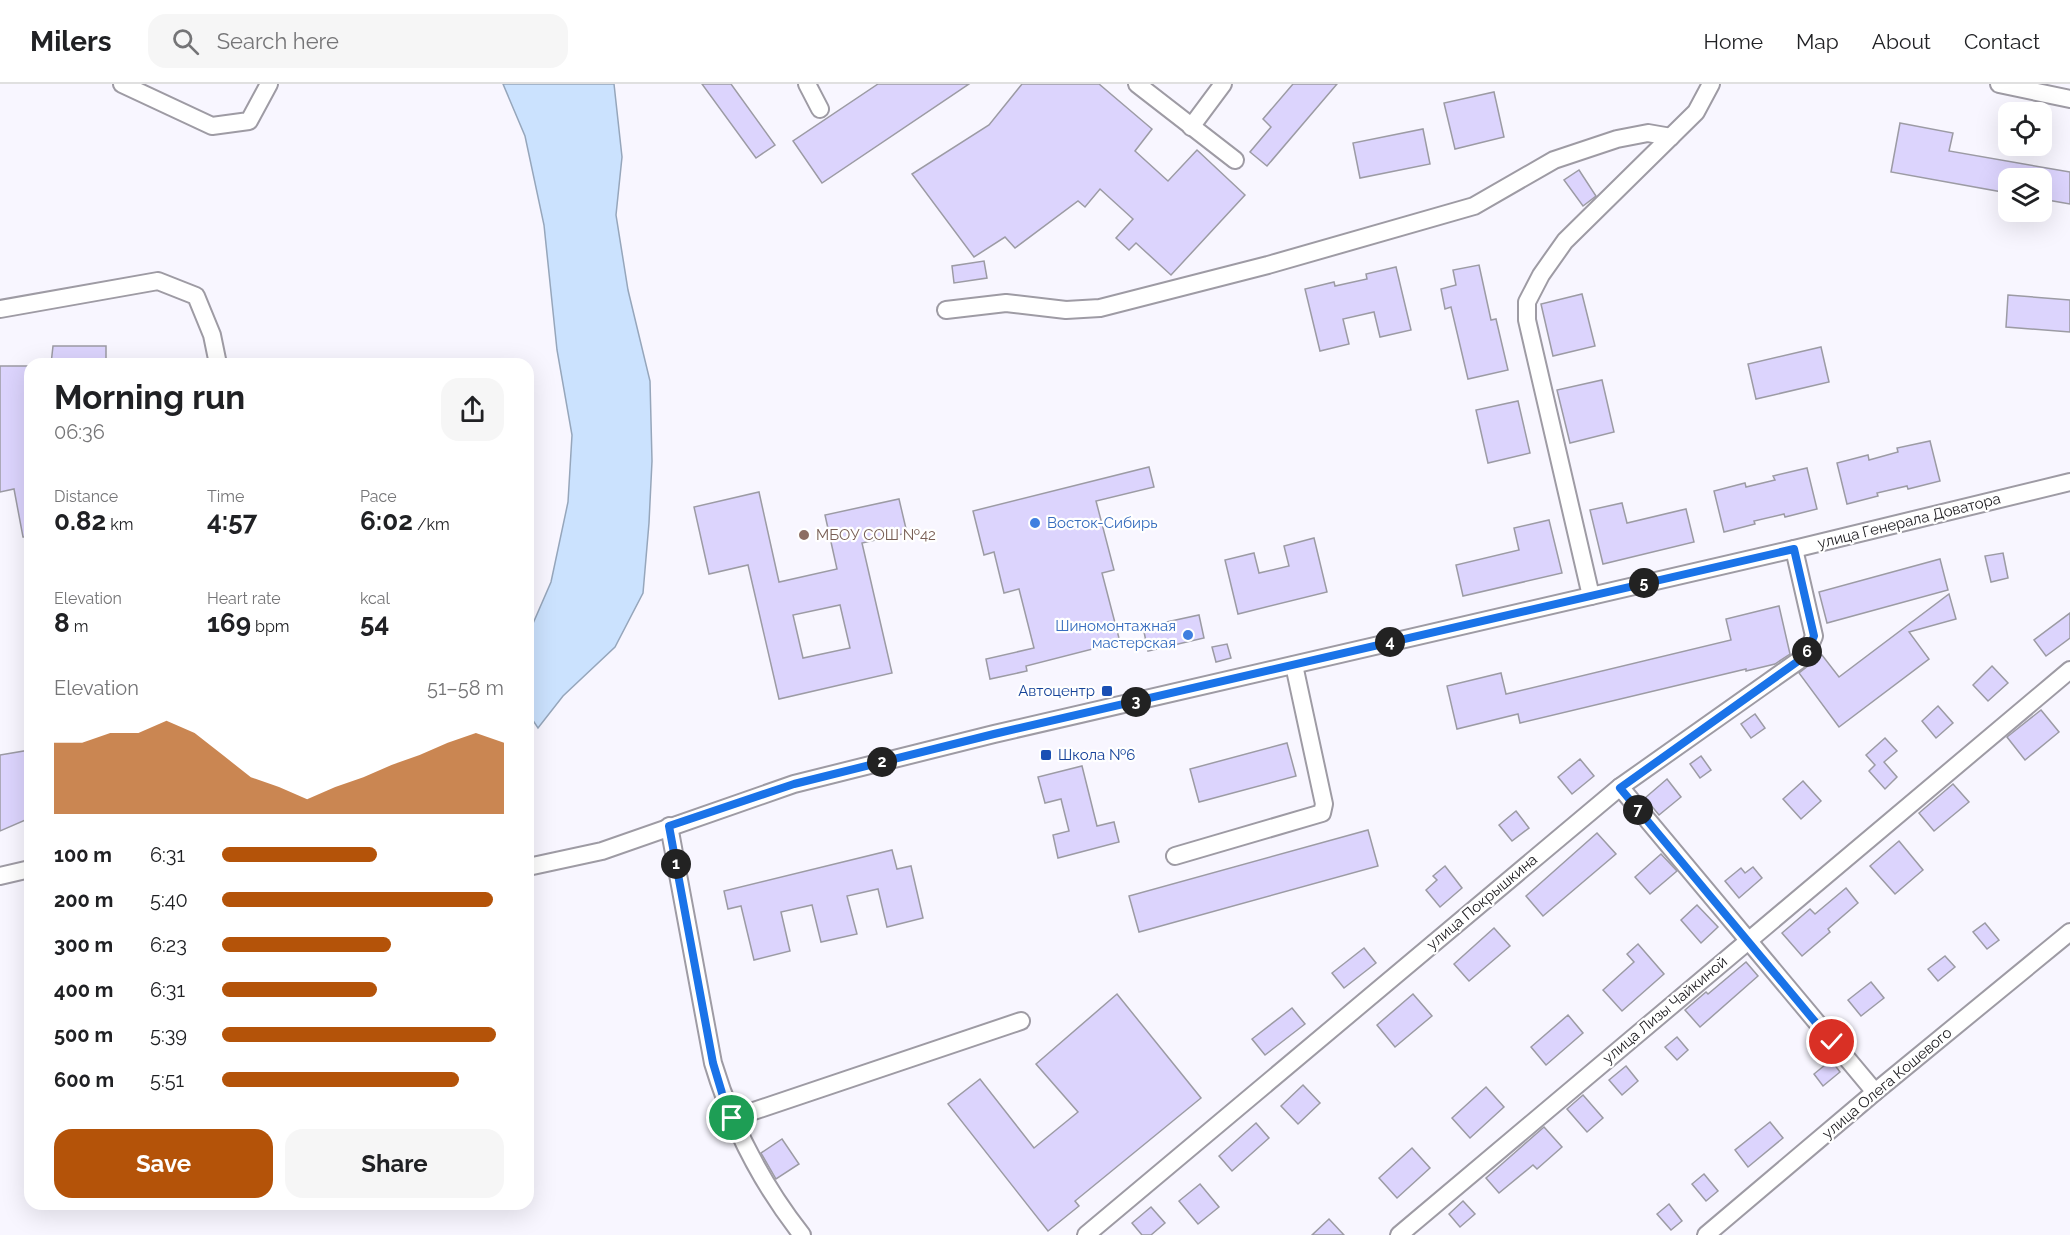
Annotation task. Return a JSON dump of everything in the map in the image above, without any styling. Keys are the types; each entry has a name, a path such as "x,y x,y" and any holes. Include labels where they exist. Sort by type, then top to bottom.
{"street":[{"path":"122,84 212,126 249,122 268,84"},
{"path":"807,84 820,109"},
{"path":"1137,84 1235,160"},
{"path":"1191,127 1223,84"},
{"path":"1592,596 1527,320 1527,302 1541,275 1565,241 1696,112 1711,84"},
{"path":"1999,84 2070,99"},
{"path":"946,310 1006,303 1066,310 1101,308 1268,265 1474,206 1554,160 1617,139 1648,133 1671,136"},
{"path":"0,309 158,281 196,296 213,335 217,358"},
{"name":"улица Генерала Доватора","path":"534,866 602,851 794,784 994,734 1794,549 2070,482"},
{"name":"улица Покрышкина","path":"1086,1235 1620,788 1801,659 1814,636 1794,549"},
{"path":"1175,856 1322,813 1324,804 1294,665"},
{"name":"улица Лизы Чайкиной","path":"1399,1235 2070,670"},
{"path":"1620,788 1875,1092"},
{"path":"669,826 713,1063 722,1093 751,1159 782,1210 802,1235"},
{"path":"0,876 24,870"},
{"name":"улица Олега Кошевого","path":"1706,1235 2070,932"},
{"path":"732,1118 1021,1021"}],"water":[{"path":"503,84 614,84 622,157 616,215 628,290 650,381 652,461 643,593 615,647 563,696 538,728 534,722 534,621 551,582 568,502 572,435 557,350 544,225 525,136"}],"building":[{"path":"702,84 731,84 775,145 756,158"},
{"path":"878,84 969,84 822,183 793,141"},
{"path":"1022,84 1099,84 1152,129 1135,151 1168,181 1197,150 1245,195 1171,275 1136,243 1129,250 1116,238 1133,219 1100,189 1085,207 1078,201 1015,248 1005,237 974,257 912,174 989,125"},
{"path":"1293,84 1337,84 1267,166 1250,152 1271,127 1263,119"},
{"path":"1494,92 1504,137 1455,149 1444,103"},
{"path":"1900,123 1953,133 1949,151 2047,168 1998,168 1998,191 1891,172"},
{"path":"1423,129 1430,164 1360,178 1353,143"},
{"path":"2052,169 2070,172 2070,204 2052,201"},
{"path":"1579,170 1596,196 1583,206 1564,180"},
{"path":"984,261 987,278 954,283 952,266"},
{"path":"1479,265 1491,320 1496,319 1508,370 1468,379 1451,307 1445,309 1441,289 1456,285 1453,270"},
{"path":"1396,267 1411,330 1380,337 1374,312 1343,319 1349,344 1320,351 1305,289 1334,282 1335,286 1367,279 1366,274"},
{"path":"1582,294 1595,346 1553,356 1541,304"},
{"path":"2008,295 2070,300 2070,332 2006,327"},
{"path":"53,346 106,346 106,358 52,358"},
{"path":"1821,347 1829,382 1756,399 1748,364"},
{"path":"0,366 24,366 24,537 14,489 0,492"},
{"path":"1602,380 1614,432 1570,443 1557,390"},
{"path":"1518,401 1530,453 1488,463 1476,410"},
{"path":"1930,441 1940,481 1908,489 1907,486 1877,493 1878,496 1847,504 1837,463 1868,455 1869,460 1898,452 1897,448"},
{"path":"1149,467 1154,487 1096,501 1114,570 1102,573 1120,642 1026,666 1027,671 990,679 986,659 1034,648 1019,589 1004,593 994,552 984,555 973,511"},
{"path":"1807,468 1817,509 1785,517 1784,514 1754,521 1755,524 1724,532 1714,491 1745,483 1746,487 1775,480 1773,476"},
{"path":"759,492 779,582 837,569 825,515 899,499 907,533 862,543 892,673 779,699 748,565 709,574 694,507","holes":["840,605 850,648 803,658 793,615"]},
{"path":"1622,503 1627,523 1686,509 1694,542 1603,564 1590,510"},
{"path":"1549,520 1562,573 1463,596 1456,565 1519,550 1514,528"},
{"path":"1314,538 1327,592 1238,614 1225,560 1254,553 1259,573 1289,566 1284,546"},
{"path":"2003,553 2008,578 1991,582 1985,556"},
{"path":"1940,559 1948,590 1827,623 1819,592"},
{"path":"1949,594 1956,619 1909,632 1929,659 1839,727 1799,673 1822,655 1839,677"},
{"path":"1779,606 1790,654 1775,664 1520,723 1518,714 1457,729 1447,686 1501,673 1506,694 1731,640 1726,619"},
{"path":"2070,613 2070,638 2046,656 2034,640"},
{"path":"1199,615 1204,638 1148,651 1143,627"},
{"path":"1227,644 1231,658 1216,662 1212,647"},
{"path":"1992,666 2008,683 1988,701 1973,685"},
{"path":"1938,706 1953,723 1936,738 1922,721"},
{"path":"2041,710 2059,732 2025,760 2007,737"},
{"path":"1755,714 1765,728 1751,738 1741,724"},
{"path":"1885,738 1897,751 1884,762 1897,777 1885,789 1869,771 1875,765 1866,755"},
{"path":"1287,743 1296,776 1199,802 1190,769"},
{"path":"24,751 24,821 0,831 0,755"},
{"path":"1701,756 1711,770 1700,778 1690,764"},
{"path":"1580,759 1594,776 1572,794 1558,777"},
{"path":"1082,766 1097,826 1114,822 1119,842 1058,858 1053,835 1069,831 1061,799 1045,803 1038,777"},
{"path":"1667,779 1681,797 1659,815 1645,798"},
{"path":"1803,781 1821,801 1801,819 1783,799"},
{"path":"1953,784 1969,802 1934,831 1919,813"},
{"path":"1516,811 1529,828 1512,841 1499,825"},
{"path":"1368,830 1378,866 1139,932 1129,896"},
{"path":"1597,833 1616,854 1543,916 1526,896"},
{"path":"1899,841 1923,870 1895,894 1870,866"},
{"path":"892,850 897,869 911,866 923,918 887,927 878,889 847,896 857,934 821,942 812,905 781,912 790,951 754,960 741,906 728,909 724,891"},
{"path":"1661,854 1677,871 1650,894 1635,877"},
{"path":"1445,866 1462,888 1440,907 1426,890 1437,880 1433,876"},
{"path":"1753,867 1762,878 1739,898 1725,881 1741,868 1745,873"},
{"path":"1846,888 1858,903 1828,929 1830,932 1802,956 1782,933 1810,909 1815,914"},
{"path":"1697,905 1718,927 1701,943 1681,920"},
{"path":"1985,923 1999,940 1987,949 1973,932"},
{"path":"1494,928 1510,946 1469,981 1454,964"},
{"path":"1638,944 1664,974 1622,1011 1603,990 1634,962 1627,954"},
{"path":"1364,948 1376,963 1344,988 1332,973"},
{"path":"1945,956 1955,967 1938,981 1928,969"},
{"path":"1746,962 1758,976 1700,1027 1685,1010"},
{"path":"1871,982 1884,998 1861,1016 1848,1000"},
{"path":"1117,994 1201,1098 1075,1201 1079,1206 1048,1231 948,1104 980,1079 1034,1148 1078,1112 1036,1064"},
{"path":"1413,994 1432,1016 1395,1047 1377,1025"},
{"path":"1292,1008 1305,1024 1265,1055 1252,1039"},
{"path":"1568,1015 1583,1033 1546,1065 1531,1047"},
{"path":"1677,1037 1688,1050 1677,1060 1665,1047"},
{"path":"1831,1060 1840,1072 1823,1086 1814,1074"},
{"path":"1626,1066 1638,1081 1622,1095 1609,1080"},
{"path":"1303,1085 1320,1103 1298,1124 1281,1106"},
{"path":"1486,1087 1504,1107 1470,1138 1452,1118"},
{"path":"1583,1095 1603,1118 1587,1132 1567,1109"},
{"path":"1770,1122 1783,1138 1748,1167 1735,1150"},
{"path":"1256,1123 1269,1138 1232,1171 1219,1156"},
{"path":"1544,1127 1562,1147 1537,1169 1533,1165 1499,1193 1486,1178"},
{"path":"782,1139 799,1164 776,1179 761,1153"},
{"path":"1412,1148 1430,1168 1397,1198 1379,1178"},
{"path":"1704,1174 1718,1191 1706,1201 1692,1184"},
{"path":"1200,1184 1219,1207 1198,1224 1179,1201"},
{"path":"1463,1201 1475,1214 1460,1227 1449,1214"},
{"path":"1669,1204 1682,1221 1671,1230 1657,1214"},
{"path":"1151,1207 1165,1223 1151,1235 1142,1235 1132,1223"},
{"path":"1329,1219 1344,1235 1312,1235"}],"place":[{"name":"Восток-Сибирь","path":"1035,523"},
{"name":"МБОУ СОШ №42","path":"804,535"},
{"name":"Шиномонтажная мастерская","path":"1188,635"},
{"name":"Автоцентр","path":"1107,691"},
{"name":"Школа №6","path":"1046,755"}],"route":[{"path":"732,1118 713,1063 669,826 794,784 994,734 1794,549 1814,636 1808,650 1801,659 1620,788 1832,1042"}]}
